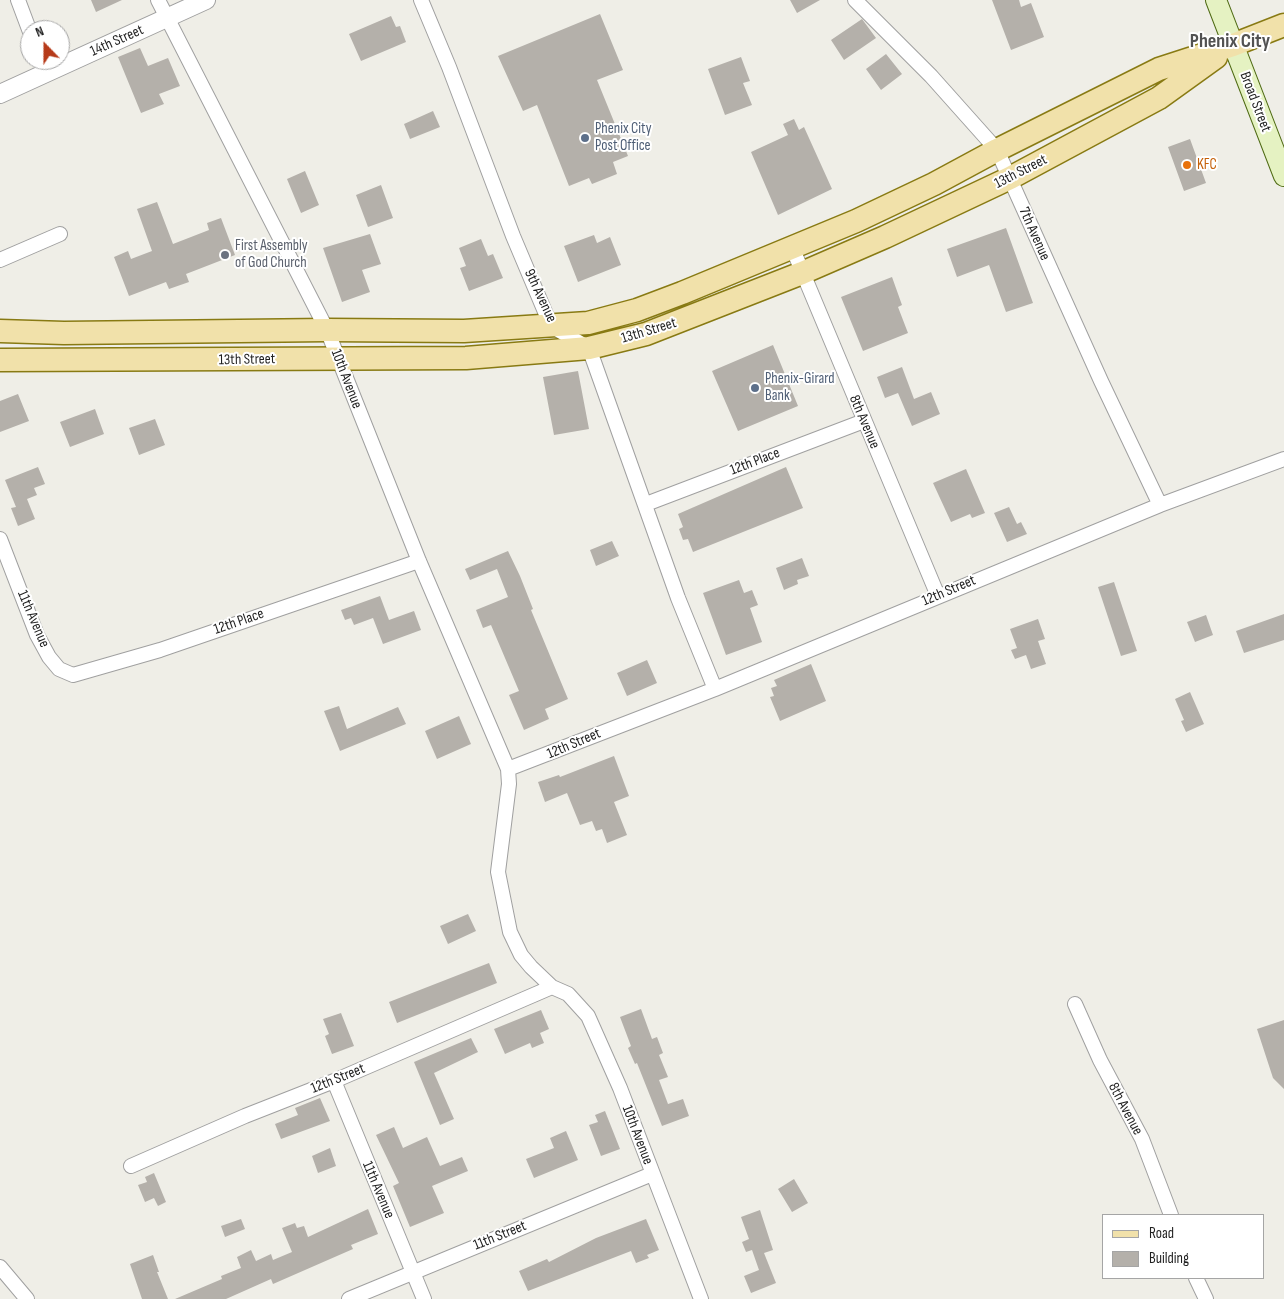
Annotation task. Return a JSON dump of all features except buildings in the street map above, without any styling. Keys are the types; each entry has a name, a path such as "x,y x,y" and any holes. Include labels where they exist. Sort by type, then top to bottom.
{"main road":[{"name":"Broad Street","path":"1216,0 1284,176"},
{"name":"13th Street","path":"0,331 64,333 327,330 464,331 588,323 636,310 792,247 934,184 997,150 1159,69 1233,45 1284,25"},
{"name":"13th Street","path":"0,360 466,358 589,348 646,334 689,319 802,273 885,237 1010,178 1160,98 1233,45"}],"street":[{"path":"18,0 26,20"},
{"name":"10th Avenue","path":"158,0 327,330 419,561 508,769"},
{"name":"14th Street","path":"70,56 167,19 206,0"},
{"name":"9th Avenue","path":"421,0 449,67 513,236 551,326 589,348"},
{"name":"7th Avenue","path":"855,0 931,76 997,150 1098,376 1160,505"},
{"name":"14th Street","path":"0,94 37,70"},
{"path":"0,260 60,234"},
{"name":"8th Avenue","path":"792,247 938,596"},
{"path":"589,348 678,598 715,689"},
{"name":"12th Place","path":"646,504 864,421"},
{"name":"12th Street","path":"508,769 715,689 1160,505 1284,459"},
{"name":"11th Avenue","path":"0,539 38,635 59,669"},
{"name":"12th Place","path":"59,669 73,675 160,650 419,561"},
{"path":"508,769 508,791 498,872 502,902 510,932 521,955 552,987"},
{"name":"10th Avenue","path":"552,987 568,994 588,1016 620,1088 699,1293"},
{"name":"12th Street","path":"131,1166 244,1116 334,1081 552,987"},
{"name":"8th Avenue","path":"1075,1004 1100,1060 1142,1139 1171,1214"},
{"name":"11th Avenue","path":"334,1081 424,1299"},
{"name":"11th Street","path":"349,1299 652,1174"},
{"path":"0,1267 27,1299"},
{"path":"1196,1279 1206,1299"},
{"path":"687,1299 699,1293"}],"place":[{"name":"Phenix City Post Office","path":"585,138"},
{"name":"KFC","path":"1187,165"},
{"name":"First Assembly of God Church","path":"225,255"},
{"name":"Phenix-Girard Bank","path":"755,388"}],"district":[{"name":"Phenix City","path":"1230,42"}]}
